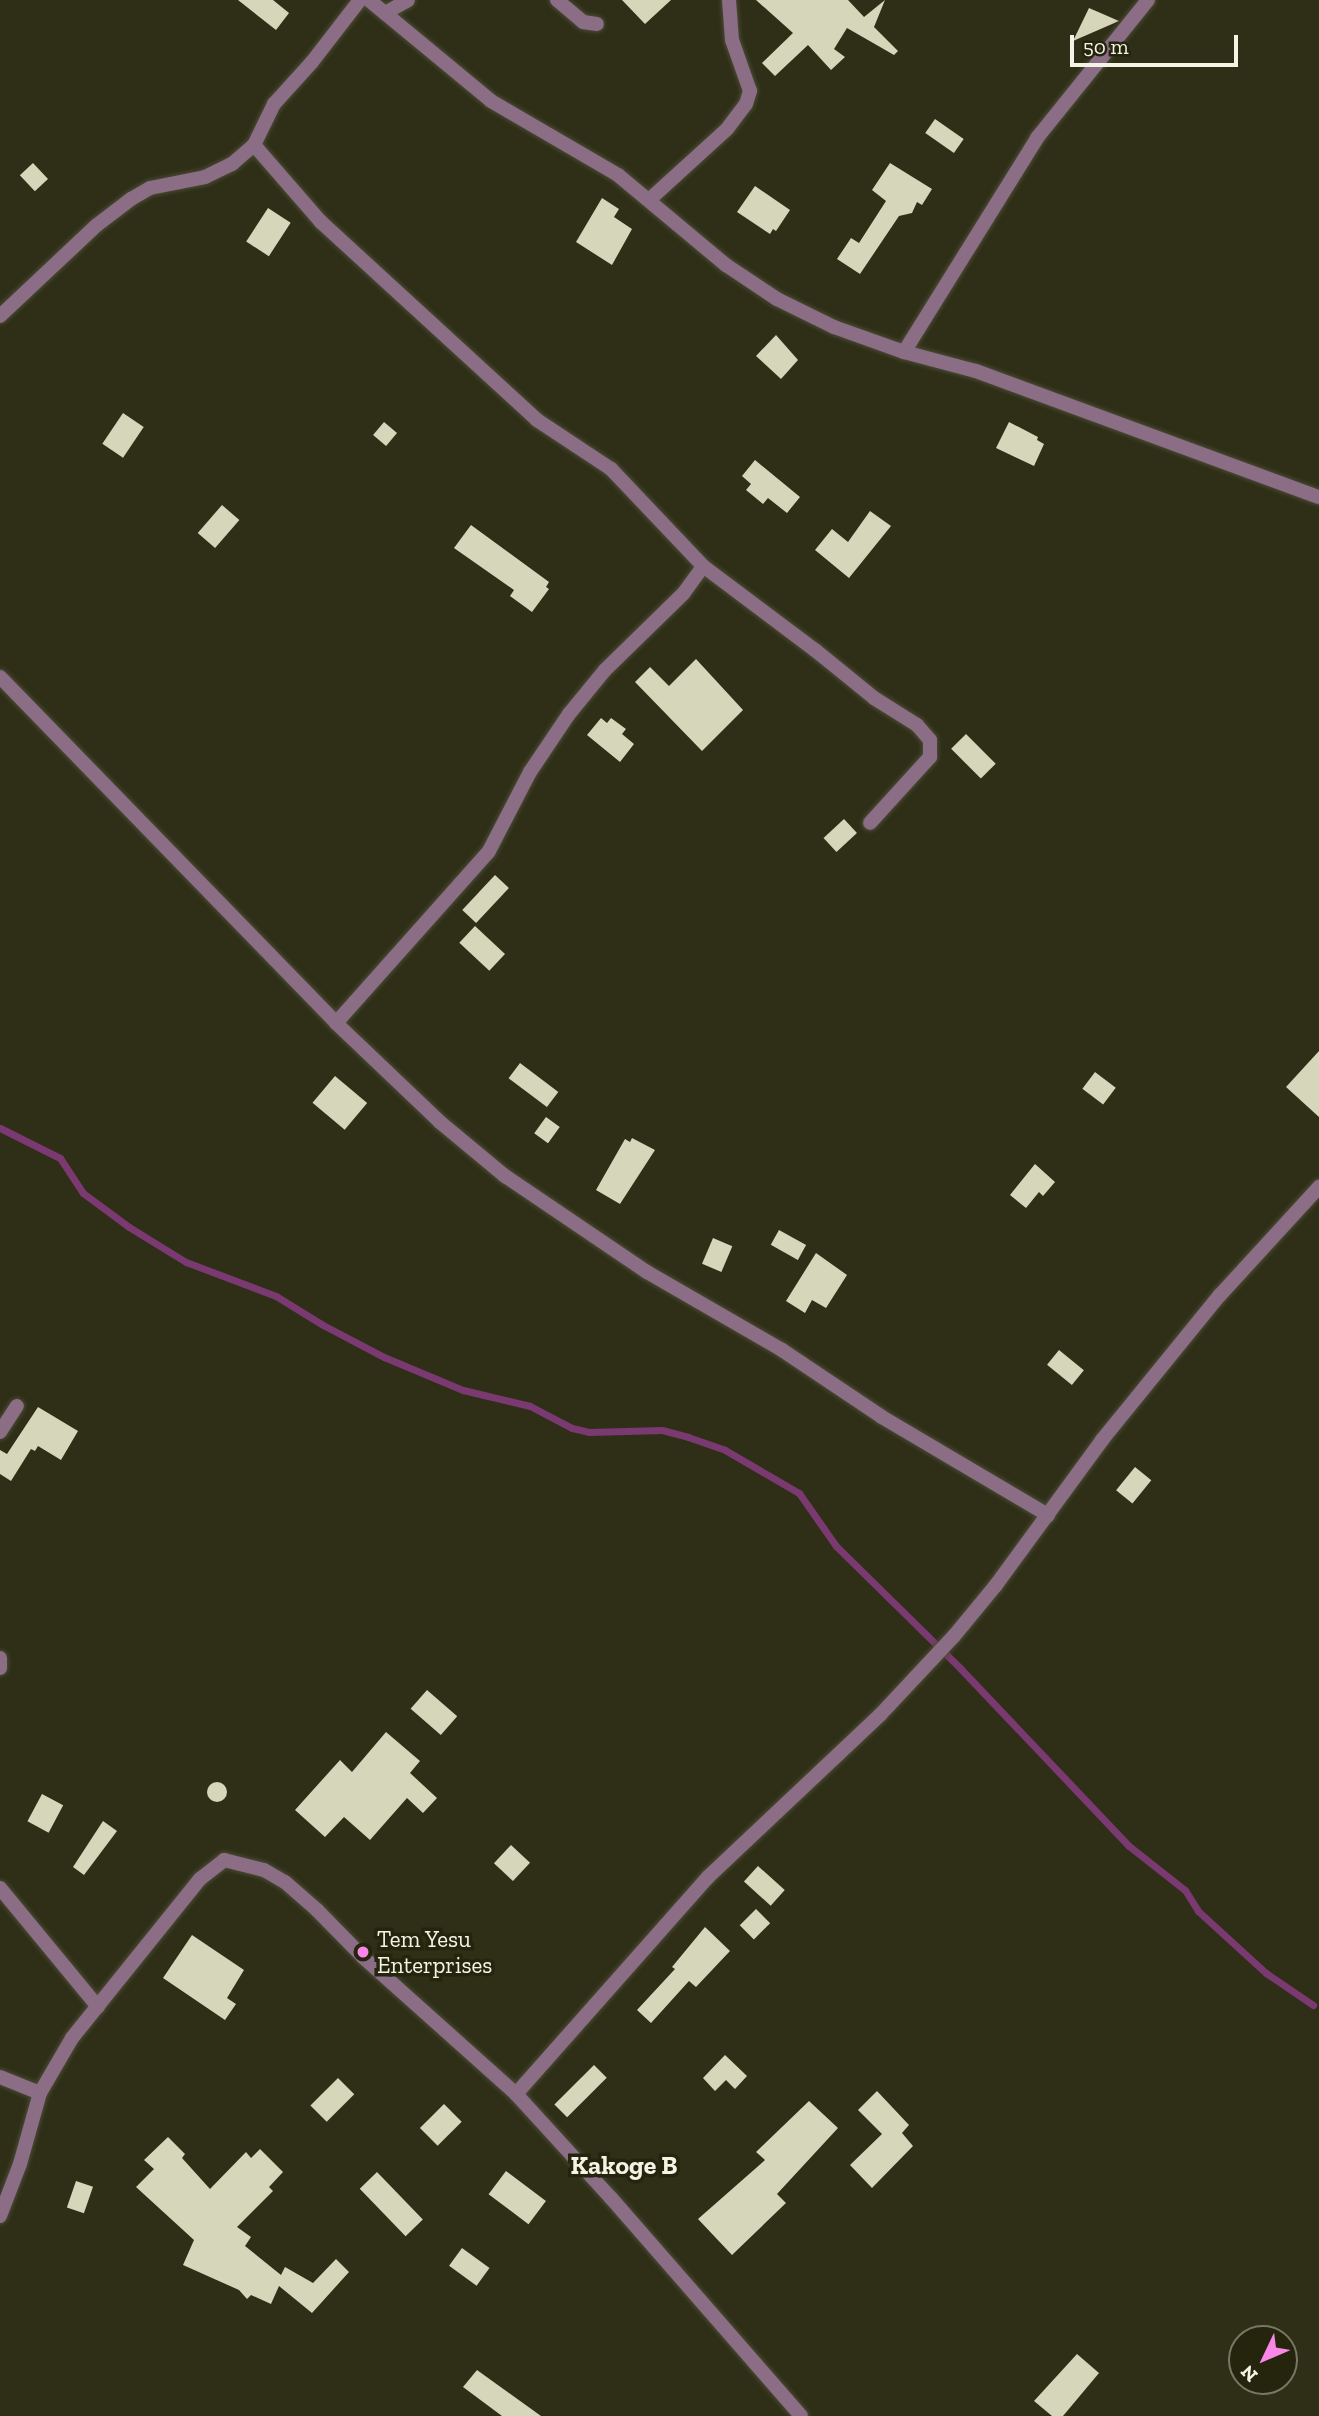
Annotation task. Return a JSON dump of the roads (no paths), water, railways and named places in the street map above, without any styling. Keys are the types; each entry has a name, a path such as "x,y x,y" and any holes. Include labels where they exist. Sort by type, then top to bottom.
{"street":[{"path":"0,316 97,225 131,199 150,188 205,177 232,164 254,145 274,104 312,62 360,0"},
{"path":"369,0 491,101 584,153 649,200 726,265 777,299 834,327 904,352 976,371 1319,497"},
{"path":"386,13 408,0"},
{"path":"557,0 570,14 583,22 597,24"},
{"path":"649,200 727,129 746,104 750,91 732,40 729,0"},
{"path":"904,352 1037,138 1148,0"},
{"path":"254,145 321,222 537,420 611,468 703,566 874,698 918,725 930,740 930,757 870,823"},
{"path":"336,1023 489,851 530,772 569,714 605,670 683,594 703,566"},
{"path":"0,677 336,1023 440,1122 505,1176 646,1272 782,1350 882,1417 1048,1515"},
{"path":"516,2094 708,1877 880,1715 932,1660 996,1585 1102,1440 1220,1295 1319,1187"},
{"path":"0,1432 17,1406"},
{"path":"0,1658 0,1668"},
{"path":"0,2216 20,2164 40,2093 72,2038 200,1879 224,1860 242,1863 285,1882 422,2012 516,2094 611,2197 801,2416"},
{"path":"0,1888 98,2007"},
{"path":"0,2077 40,2093"}],"waterway":[{"path":"0,1128 60,1158 83,1193 129,1227 186,1262 276,1296 323,1325 384,1357 463,1390 530,1406 572,1428 589,1432 662,1430 688,1437 725,1450 799,1493 836,1546 960,1668 1129,1846 1185,1890 1198,1911 1266,1973 1313,2005"}],"place":[{"name":"Tem Yesu Enterprises","path":"363,1952"}],"district":[{"name":"Kakoge B","path":"624,2166"}]}
